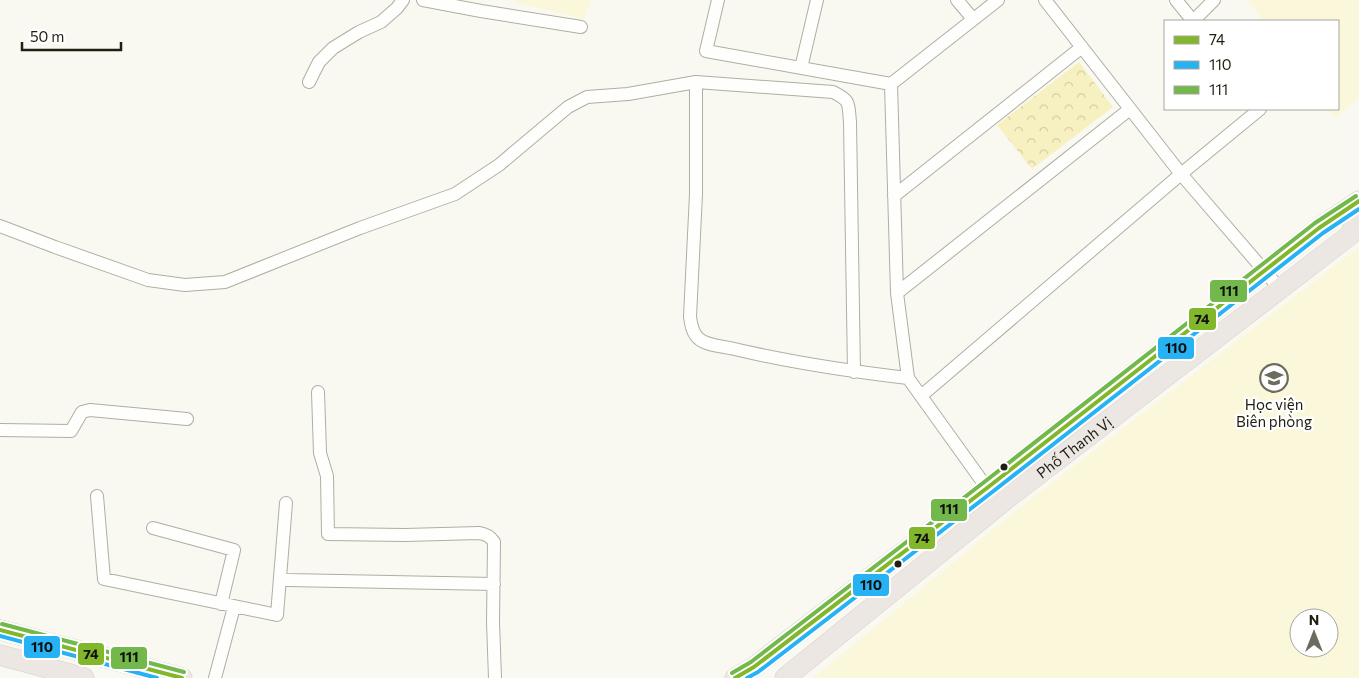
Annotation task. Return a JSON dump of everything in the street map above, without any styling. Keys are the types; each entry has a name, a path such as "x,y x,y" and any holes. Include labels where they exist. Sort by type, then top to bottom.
{"main road":[{"name":"Phố Thanh Vị","path":"735,678 754,667 987,488 1319,228 1359,201"},
{"name":"Phố Thanh Vị","path":"785,678 1005,500 1350,234 1359,215"},
{"path":"987,488 1005,500"},
{"path":"0,630 182,678"},
{"path":"0,655 84,678"}],"street":[{"path":"309,82 319,62 333,48 359,32 381,22 397,8 402,0"},
{"path":"423,0 482,5 581,27"},
{"path":"718,0 706,51 890,84 998,0"},
{"path":"801,68 818,0"},
{"path":"957,0 973,19"},
{"path":"1045,0 1181,174 1280,289"},
{"path":"1176,0 1192,20"},
{"path":"1194,20 1214,0"},
{"path":"894,196 1082,47"},
{"path":"696,82 696,194 690,317 692,329 698,338 710,344 807,365 908,378"},
{"path":"0,226 55,248 148,280 185,285 225,282 360,228 455,194 500,165 568,107 587,98 628,94 696,82 832,92 845,98 848,105 850,122 854,372"},
{"path":"890,84 896,293 908,378 987,488"},
{"path":"896,293 1130,109"},
{"path":"921,396 1258,110"},
{"path":"318,392 320,453 327,476 328,534 405,535 479,533 487,535 494,542 493,622 495,678"},
{"path":"0,430 71,431 82,412 90,410 187,419"},
{"path":"97,496 104,578 276,615 286,503"},
{"path":"154,528 234,550 216,678"},
{"path":"287,580 494,584"}],"shaded area":[{"path":"515,0 591,0 584,19 514,2"},
{"path":"1248,0 1359,0 1359,99 1334,118 1328,110 1339,110 1339,20 1262,20"},
{"name":"Học viện Biên phòng","path":"1359,247 1359,678 813,678 1018,509"}],"green space":[{"path":"1079,62 1113,107 1032,169 997,125"}],"transit line":[{"name":"111","path":"732,673 751,662 983,483 1315,223 1356,196"},
{"name":"74","path":"735,678 754,667 987,488 1319,228 1359,201"},
{"name":"110","path":"747,678 758,672 991,493 1323,233 1359,209"},
{"name":"111","path":"2,624 184,672"},
{"name":"74","path":"0,630 182,678"},
{"name":"110","path":"0,636 157,678"}],"place":[{"name":"Học viện Biên phòng","path":"1274,378"}]}
